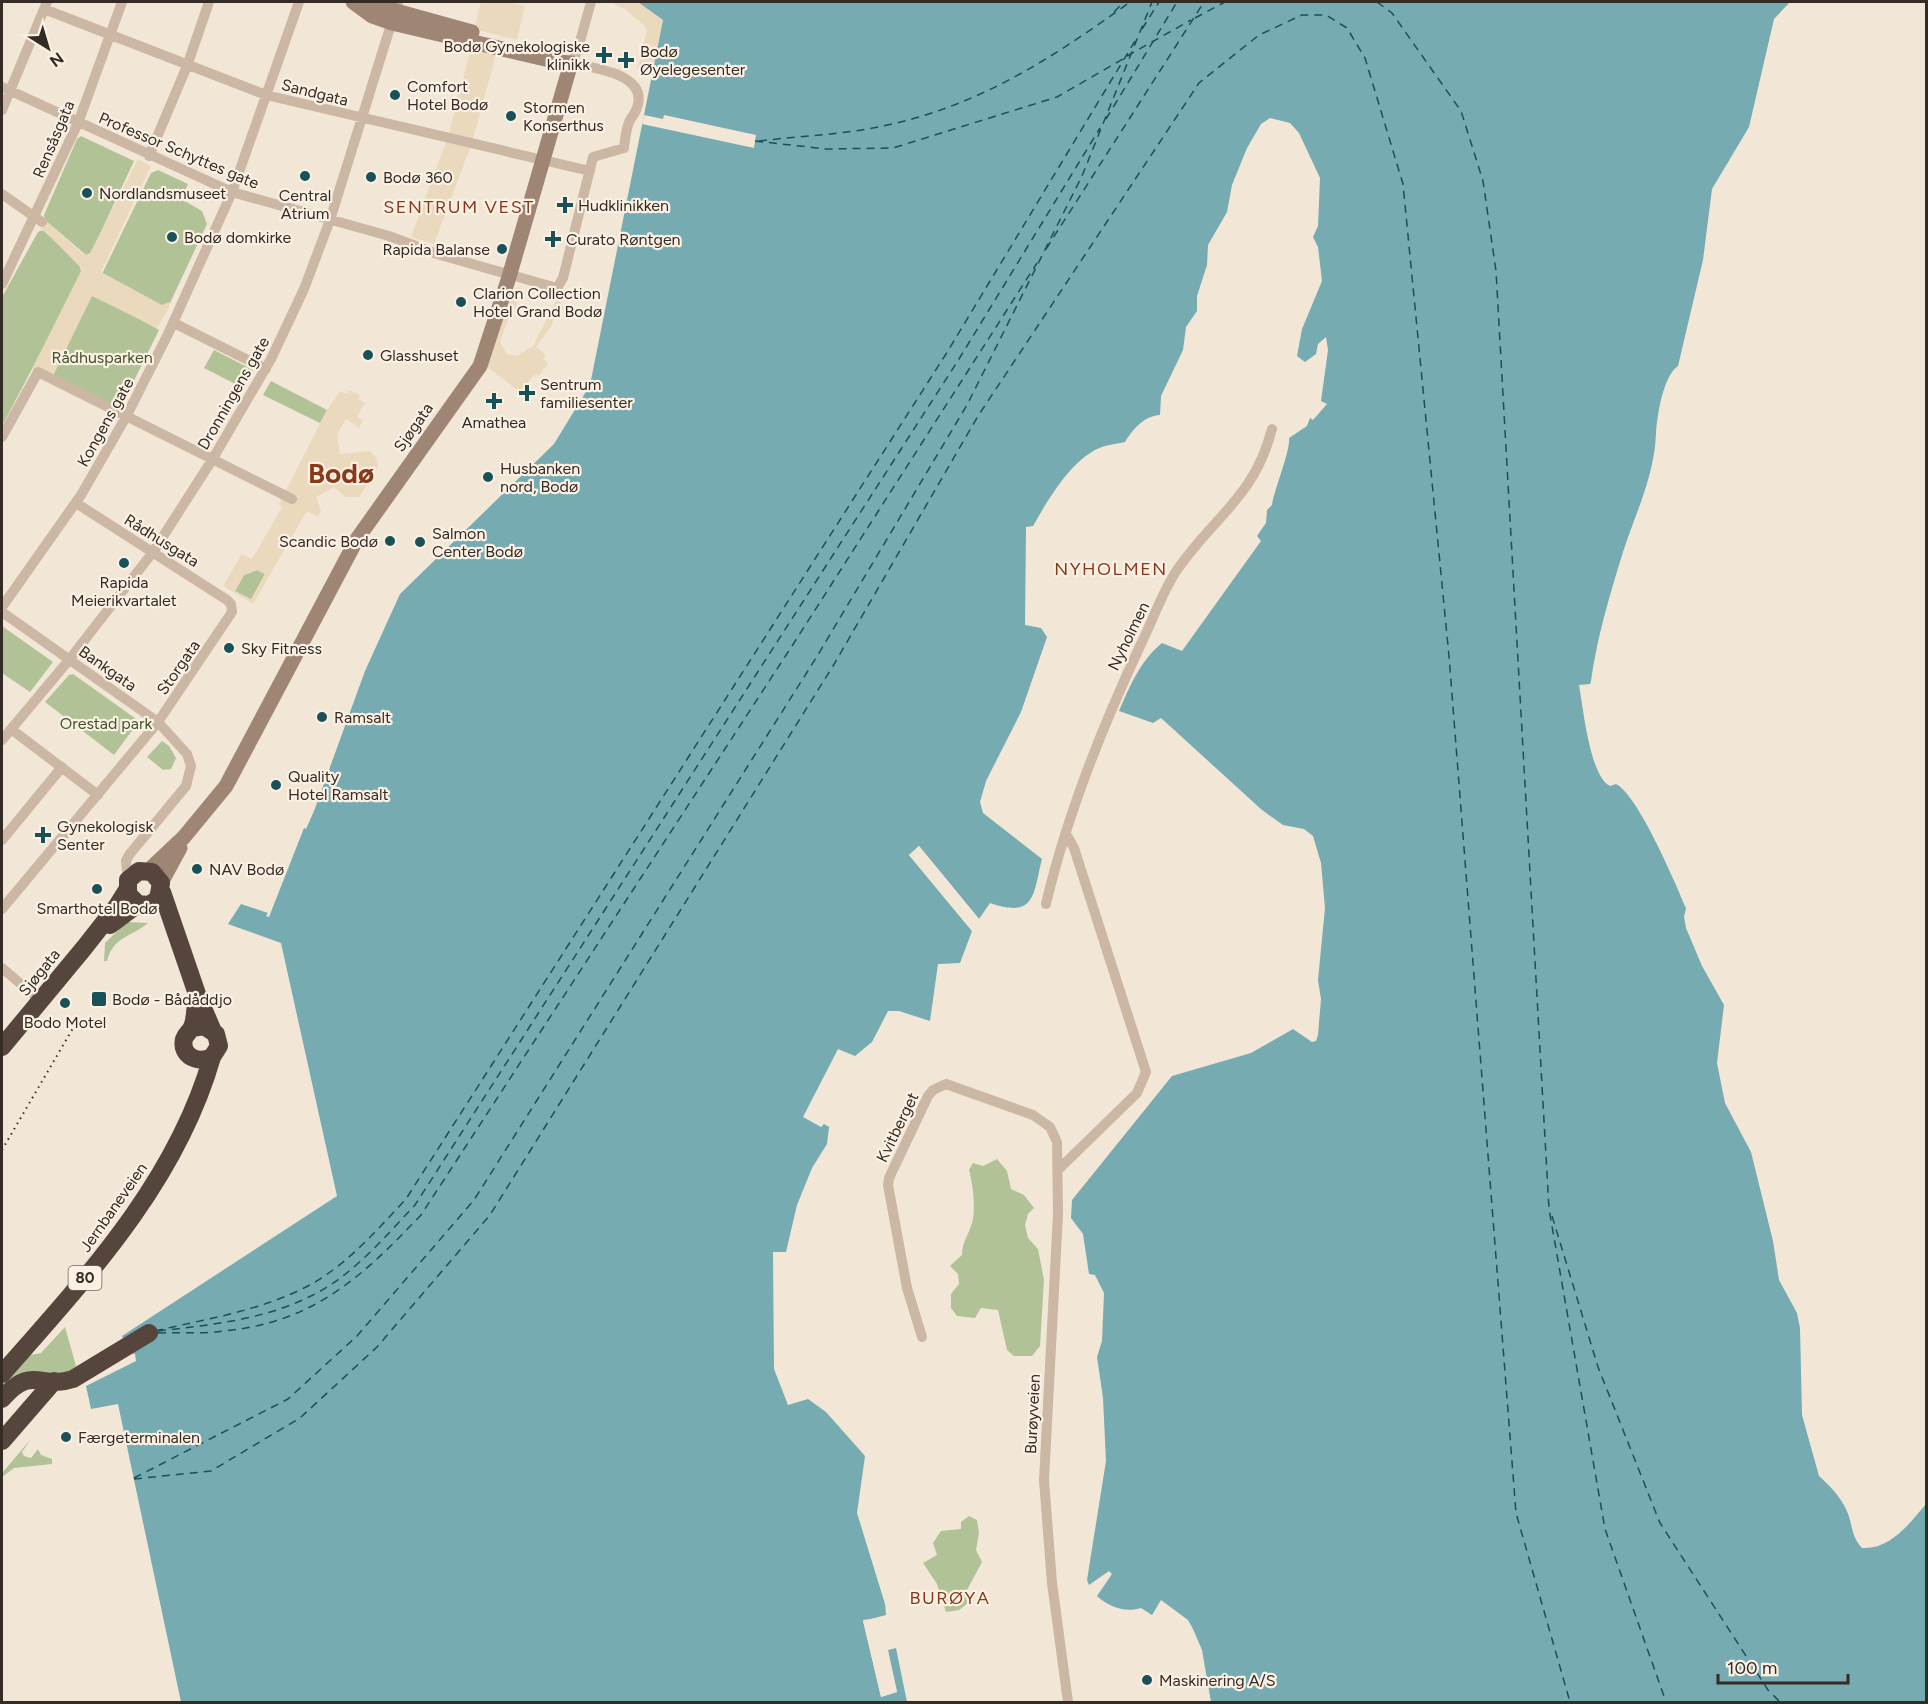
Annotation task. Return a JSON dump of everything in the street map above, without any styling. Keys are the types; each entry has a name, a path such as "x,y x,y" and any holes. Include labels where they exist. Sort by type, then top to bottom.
{"highway":[{"name":"80","path":"142,905 129,897 145,881"},
{"name":"Sjøgata","path":"2,1047 84,948 145,881 156,901 142,905 84,948"},
{"name":"Jernbaneveien","path":"2,1374 93,1270 126,1227 171,1157 219,1043 178,944 145,881"},
{"name":"Jernbaneveien","path":"142,905 163,922 178,944"},
{"name":"Jernbaneveien","path":"194,1107 195,1075 184,1042 192,1028 197,994"},
{"path":"192,1028 204,1026 212,1029"},
{"path":"190,1057 201,1061 212,1057"},
{"path":"2,1399 10,1389 24,1381 73,1379 149,1333"},
{"path":"2,1441 54,1381"}],"street":[{"name":"Rensåsgata","path":"2,284 39,219 78,123 122,2"},
{"path":"149,156 188,66 209,2"},
{"name":"Kongens gate","path":"2,607 76,503 126,417 174,322 232,192 299,2"},
{"path":"353,2 372,16 395,12"},
{"path":"373,2 395,12 561,53 571,63 619,75 630,81 638,91 637,111 629,121 624,148 593,157 590,171"},
{"name":"Sjøgata","path":"145,881 226,786 357,539 480,366 591,2"},
{"name":"Sandgata","path":"45,5 188,66 266,95 590,171"},
{"path":"2,110 6,89 45,5"},
{"name":"Dronningens gate","path":"2,740 69,660 153,552 212,460 266,369 304,289 330,220 395,12"},
{"name":"Professor Schyttes gate","path":"6,89 232,192 413,243 439,255 509,277 557,288 563,278 590,171"},
{"path":"2,194 39,219"},
{"path":"174,322 266,369"},
{"path":"2,437 38,372 292,499"},
{"name":"Nyholmen","path":"1046,904 1075,803 1120,688 1175,574 1252,480 1265,454 1272,429"},
{"name":"Rådhusgata","path":"76,503 231,604"},
{"name":"Storgata","path":"2,909 158,722 230,617 231,604"},
{"name":"Bankgata","path":"2,612 158,722 182,745 191,766 190,774 180,795 136,846"},
{"path":"11,729 98,795"},
{"path":"2,840 62,767"},
{"path":"1060,1168 1137,1093 1146,1072 1074,848 1066,834"},
{"path":"136,846 145,881"},
{"path":"136,846 126,861 145,881"},
{"path":"2,968 41,1001"},
{"name":"Kvitberget","path":"922,1337 908,1288 888,1185 889,1178 928,1096 939,1085 954,1085 1033,1115 1050,1127"},
{"name":"Burøyveien","path":"1050,1127 1057,1142 1060,1168 1044,1480 1052,1583 1068,1702"}],"green space":[{"path":"81,136 134,161 91,253 86,255 45,220 44,215 77,139"},
{"path":"158,170 188,184 181,199 202,211 207,224 170,303 162,306 102,274 151,173"},
{"path":"43,230 79,264 82,274 2,426 2,297 38,232"},
{"name":"Rådhusparken","path":"96,295 159,330 119,411 52,378 64,341 91,297"},
{"path":"214,350 253,370 243,388 204,368"},
{"path":"271,381 327,410 320,423 263,395"},
{"path":"257,570 265,574 251,600 235,591 244,575"},
{"name":"Orestad park","path":"2,626 53,662 30,692 2,673"},
{"name":"Orestad park","path":"73,674 139,721 114,755 45,702 69,675"},
{"path":"162,741 169,746 176,758 171,769 163,770 147,757"},
{"path":"127,922 148,923 118,942 107,961 104,961 105,943"},
{"path":"997,1159 1007,1171 1011,1189 1024,1195 1034,1208 1028,1214 1025,1225 1028,1238 1038,1249 1044,1280 1040,1346 1032,1356 1014,1356 1007,1350 998,1310 981,1308 975,1318 957,1316 951,1308 951,1294 959,1284 958,1274 950,1266 962,1255 974,1211 969,1170 973,1163 983,1166"},
{"path":"65,1327 76,1366 68,1372 2,1392 2,1383 30,1355 41,1353"},
{"path":"31,1439 22,1452 24,1456 31,1458 38,1449 41,1455 52,1459 52,1464 14,1468 2,1477 2,1473"},
{"path":"969,1516 977,1520 979,1533 976,1550 982,1562 967,1590 968,1603 959,1610 946,1612 937,1584 923,1563 937,1555 933,1543 941,1531 961,1529 961,1522"}],"shaded area":[{"path":"481,2 509,2 525,6 517,40 474,29"},
{"path":"610,2 638,2 663,19 652,73 637,69 647,32 645,26 625,9"},
{"path":"472,44 497,51 473,139 449,133"},
{"path":"446,142 470,148 434,244 411,237"},
{"path":"138,159 151,166 101,272 162,305 169,302 169,308 157,328 92,296 52,378 44,376 32,369 82,269 45,231 40,231 45,220 83,254 89,255"},
{"path":"521,288 516,308 511,311 500,342 507,354 517,356 533,346 557,299 565,309 557,309 552,325 536,347 546,355 543,359 548,363 539,376 535,374 525,386 528,389 523,394 486,366 512,290"},
{"path":"349,390 360,395 358,399 365,403 357,417 363,420 359,428 346,419 337,434 340,454 370,451 377,459 378,467 359,497 346,497 334,487 316,497 321,511 318,517 307,511 253,604 223,586 242,554 252,559 282,507 278,504 327,410 340,391 347,394","holes":["257,570 265,574 251,599 235,591 244,575"]}],"water":[{"path":"638,2 1790,2 1774,19 1749,127 1712,189 1703,260 1678,366 1668,378 1662,397 1655,450 1648,480 1609,600 1590,684 1579,685 1588,740 1597,770 1610,786 1616,784 1625,791 1645,821 1686,908 1684,917 1686,928 1702,966 1724,1005 1717,1063 1725,1103 1751,1152 1773,1241 1779,1280 1797,1313 1800,1328 1802,1415 1819,1476 1844,1504 1855,1538 1862,1548 1882,1545 1890,1540 1906,1527 1926,1504 1926,1702 1211,1702 1202,1650 1188,1620 1161,1600 1152,1615 1141,1608 1123,1609 1107,1603 1097,1596 1112,1574 1109,1571 1089,1585 1087,1580 1106,1461 1103,1398 1097,1357 1102,1341 1104,1293 1095,1275 1089,1274 1083,1234 1071,1218 1072,1200 1172,1076 1251,1053 1293,1029 1312,1042 1316,1041 1318,1035 1321,999 1318,980 1325,908 1321,863 1313,836 1304,829 1283,825 1262,810 1161,718 1153,723 1119,711 1136,674 1154,650 1162,643 1182,651 1261,541 1257,536 1266,523 1267,510 1272,505 1289,438 1307,426 1310,418 1313,420 1327,404 1321,401 1328,350 1326,337 1318,344 1316,354 1305,362 1297,356 1302,329 1322,281 1318,247 1313,237 1318,226 1320,178 1299,133 1290,123 1270,118 1261,124 1247,148 1232,185 1227,212 1208,245 1207,265 1197,296 1197,311 1186,327 1183,350 1161,396 1160,415 1140,424 1125,442 1100,448 1077,463 1060,483 1033,526 1026,527 1025,625 1041,628 1047,637 1021,712 986,781 980,802 983,813 1042,859 1034,893 1024,905 1016,908 990,903 979,919 919,846 909,855 972,931 960,963 938,964 930,1021 899,1011 888,1011 872,1042 855,1056 838,1049 803,1117 821,1127 824,1124 829,1127 827,1144 812,1168 797,1205 786,1252 773,1252 774,1369 788,1405 808,1399 826,1412 865,1456 857,1513 885,1604 886,1615 863,1621 881,1697 897,1692 888,1650 896,1648 907,1702 181,1702 118,1404 91,1409 86,1386 136,1361 135,1354 130,1353 122,1336 337,1196 281,943 228,924 241,904 268,913 266,916 269,917 304,828 306,829 314,811 365,671 400,594 554,444 590,385 663,20"}],"pier":[{"path":"644,115 663,119 664,115 756,135 754,148 642,124"},
{"path":"919,846 979,919 977,922 918,850 913,855 974,929 972,931 909,855"},
{"path":"880,1618 881,1620 866,1623 883,1693 894,1690 885,1650 887,1647 897,1692 881,1697 863,1620"}],"ferry route":[{"path":"1114,12 1124,2"},
{"path":"759,141 863,130 914,119 948,107 980,94 1041,62 1130,2"},
{"path":"134,1478 288,1399 357,1336 474,1200 816,658 967,405 1082,176 1152,2"},
{"path":"1142,29 1159,2"},
{"path":"1106,119 1177,2"},
{"path":"1046,249 1204,2"},
{"path":"1195,18 1225,2"},
{"path":"1377,2 1392,13 1461,111 1483,181 1496,271 1549,1209 1605,1529 1666,1702"},
{"path":"134,1479 211,1471 300,1418 377,1347 490,1215 833,666 978,416 1199,83 1259,35 1302,15 1326,15 1347,28 1365,58 1403,184 1449,656 1516,1513 1570,1702"},
{"path":"1127,56 1191,20"},
{"path":"155,1331 251,1308 306,1287 347,1259 406,1199 946,354 1135,41"},
{"path":"755,141 826,149 893,148 1057,97 1123,59"},
{"path":"158,1331 217,1324 255,1316 311,1296 354,1267 415,1205 959,359 1100,128"},
{"path":"158,1333 215,1332 255,1326 284,1318 310,1307 356,1277 421,1215 792,646 1037,263"},
{"path":"1552,1216 1598,1367 1660,1523 1768,1690 1780,1702"}],"railway":[{"path":"2,1150 76,1023"}],"place":[{"name":"Bodø Gynekologiske klinikk","path":"604,55"},
{"name":"Bodø Øyelegesenter","path":"626,60"},
{"name":"Comfort Hotel Bodø","path":"395,95"},
{"name":"Stormen Konserthus","path":"511,116"},
{"name":"Central Atrium","path":"305,176"},
{"name":"Bodø 360","path":"371,177"},
{"name":"Nordlandsmuseet","path":"87,193"},
{"name":"Hudklinikken","path":"565,205"},
{"name":"Bodø domkirke","path":"172,237"},
{"name":"Curato Røntgen","path":"553,239"},
{"name":"Rapida Balanse","path":"502,249"},
{"name":"Clarion Collection Hotel Grand Bodø","path":"461,302"},
{"name":"Glasshuset","path":"368,355"},
{"name":"Sentrum familiesenter","path":"527,393"},
{"name":"Amathea","path":"494,401"},
{"name":"Husbanken nord, Bodø","path":"488,477"},
{"name":"Scandic Bodø","path":"390,541"},
{"name":"Salmon Center Bodø","path":"420,542"},
{"name":"Rapida Meierikvartalet","path":"124,563"},
{"name":"Sky Fitness","path":"229,648"},
{"name":"Ramsalt","path":"322,717"},
{"name":"Quality Hotel Ramsalt","path":"276,785"},
{"name":"Gynekologisk Senter","path":"43,835"},
{"name":"NAV Bodø","path":"197,869"},
{"name":"Smarthotel Bodø","path":"97,889"},
{"name":"Bodø - Bådåddjo","path":"99,999"},
{"name":"Bodo Motel","path":"65,1003"},
{"name":"Færgeterminalen","path":"66,1437"},
{"name":"Maskinering A/S","path":"1147,1680"}],"district":[{"name":"SENTRUM VEST","path":"459,207"},
{"name":"Bodø","path":"341,473"},
{"name":"NYHOLMEN","path":"1111,569"},
{"name":"BURØYA","path":"950,1598"}]}
